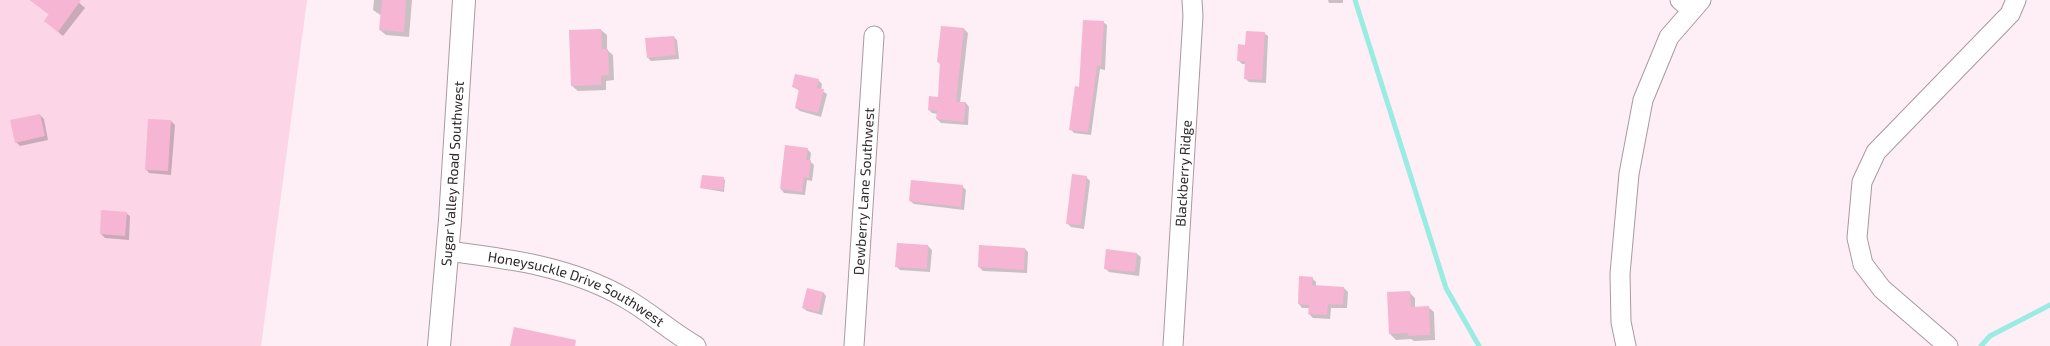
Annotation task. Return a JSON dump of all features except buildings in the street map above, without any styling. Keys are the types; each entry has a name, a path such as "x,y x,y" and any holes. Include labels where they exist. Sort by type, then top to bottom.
{"street":[{"name":"Sugar Valley Road Southwest","path":"439,346 448,251 464,0"},
{"name":"Blackberry Ridge","path":"1173,346 1194,16 1192,0"},
{"path":"1948,346 1882,289 1864,264 1857,238 1862,182 1876,152 2010,14 2016,0"},
{"path":"1626,346 1621,322 1620,274 1629,174 1642,100 1669,37 1691,3"},
{"name":"Dewberry Lane Southwest","path":"854,346 874,36"},
{"name":"Honeysuckle Drive Southwest","path":"448,251 526,262 587,278 626,298 696,346"}],"shaded area":[{"path":"0,0 307,0 261,346 0,346"}],"waterway":[{"path":"1355,0 1446,288 1479,346"},
{"path":"1981,346 1990,336 2050,305"}]}
